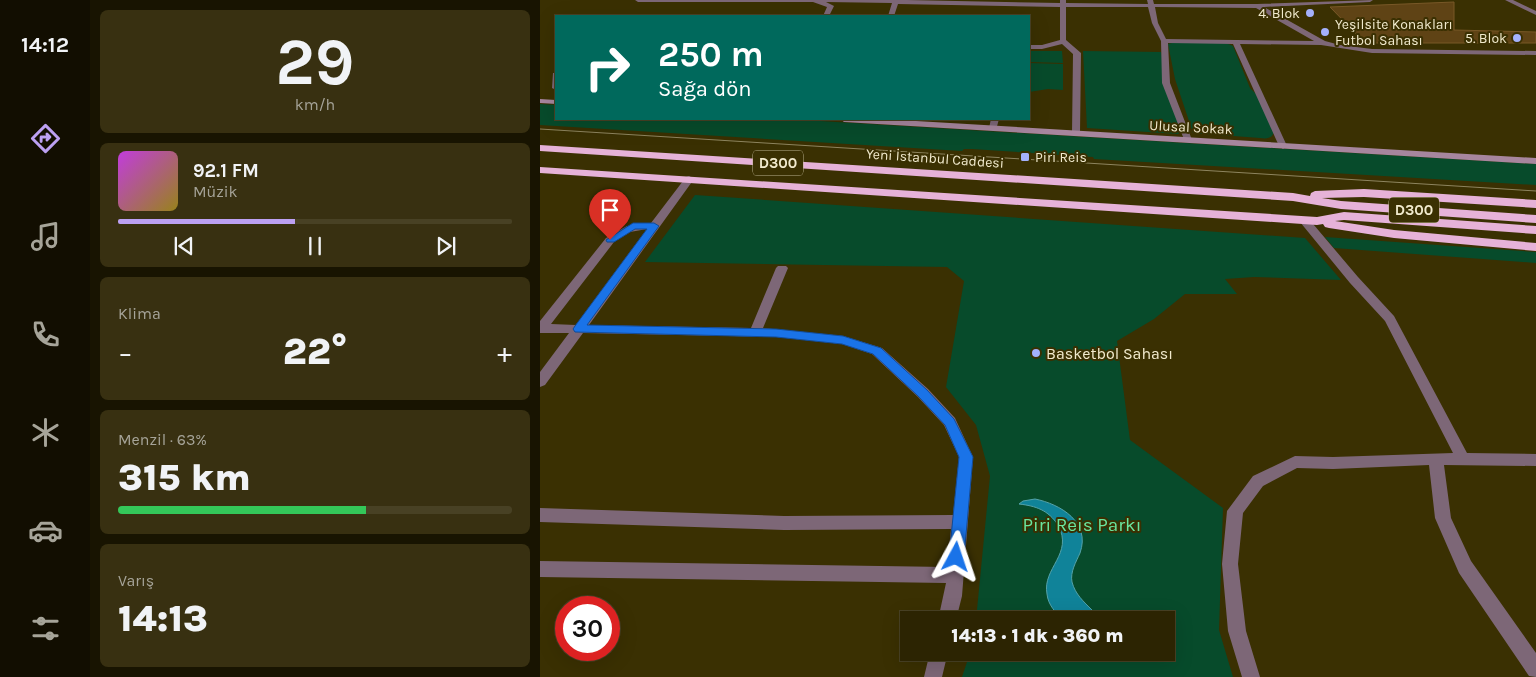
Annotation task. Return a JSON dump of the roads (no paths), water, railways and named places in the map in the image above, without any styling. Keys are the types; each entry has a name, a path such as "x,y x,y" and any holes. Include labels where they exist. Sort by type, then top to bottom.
{"highway":[{"name":"Yeni İstanbul Caddesi","path":"540,148 1293,197 1341,205 1536,219"},
{"name":"D300","path":"540,170 1311,221 1394,234 1536,247"},
{"name":"D300","path":"1293,197 1364,193 1536,204"},
{"name":"D300","path":"1311,221 1344,216 1536,230"}],"street":[{"path":"638,0 1151,3 1257,6 1370,0"},
{"path":"814,0 831,6 826,15"},
{"path":"1249,0 1322,43"},
{"path":"1508,0 1536,13"},
{"path":"891,15 896,1"},
{"path":"1063,3 1063,41"},
{"path":"1151,3 1155,23 1164,41 1166,82 1188,140"},
{"path":"1030,47 1042,47 1063,41"},
{"path":"1063,41 1077,52 1076,133"},
{"path":"1164,41 1322,43 1372,51 1536,53"},
{"path":"1236,43 1283,146"},
{"path":"540,101 555,102"},
{"name":"Ulusal Sokak","path":"882,120 994,123 1076,133 1536,161"},
{"path":"540,382 689,179"},
{"path":"1311,221 1354,280 1390,319 1463,459"},
{"path":"540,328 610,240 633,226 654,226"},
{"path":"755,333 782,268"},
{"path":"540,328 755,333 843,340 877,351 923,393 950,422 966,457 953,596 949,611"},
{"path":"1436,459 1443,518 1465,567 1536,669"},
{"path":"1250,677 1237,631 1230,564 1235,511 1258,481 1295,462 1436,459 1536,460"},
{"path":"540,515 784,524 960,522"},
{"path":"540,569 955,575"},
{"path":"933,677 937,661"}],"water":[{"path":"1035,499 1045,501 1063,510 1077,524 1081,532 1082,542 1072,575 1072,582 1078,594 1091,611 1054,611 1049,602 1047,585 1049,576 1060,553 1062,535 1058,525 1046,512 1019,504 1023,501"}],"tram line":[{"path":"540,129 1536,191"}],"place":[{"name":"4. Blok","path":"1310,13"},
{"name":"Yeşilsite Konakları Futbol Sahası","path":"1325,32"},
{"name":"5. Blok","path":"1517,38"},
{"name":"Piri Reis","path":"1025,157"},
{"name":"Basketbol Sahası","path":"1036,353"}],"park label":[{"name":"Piri Reis Parkı","path":"1082,524"}]}
